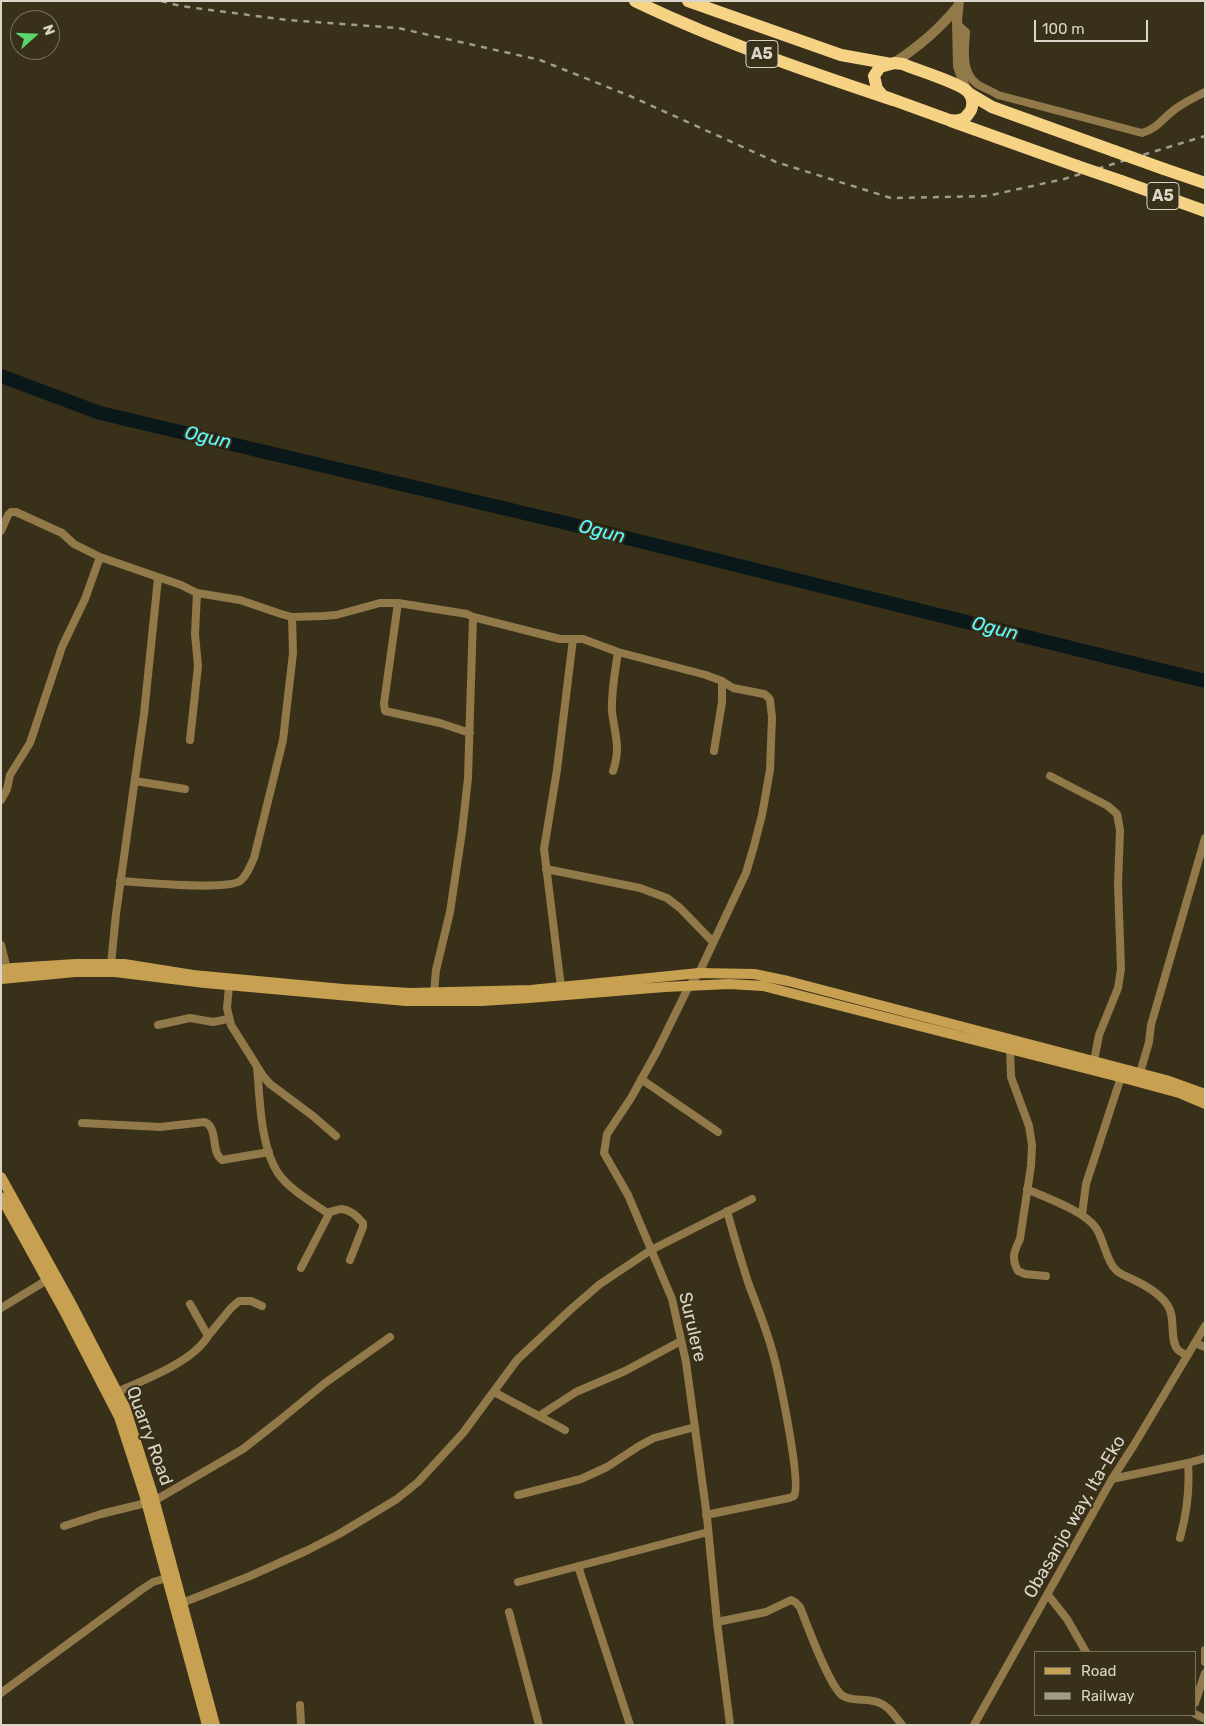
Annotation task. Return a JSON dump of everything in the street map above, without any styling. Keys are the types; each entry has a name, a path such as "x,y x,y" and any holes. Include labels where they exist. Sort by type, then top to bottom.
{"highway":[{"name":"A5","path":"635,1 760,54 1205,211"},
{"name":"A5","path":"688,1 841,55 892,64 903,64 968,92 992,107 1205,183"},
{"name":"A5","path":"892,64 880,68 876,72 874,82 877,90 883,96 893,100"},
{"path":"949,120 957,121 964,119 969,114 972,108 968,92"}],"main road":[{"path":"4,970 76,964 124,964 193,975 343,989 434,992 531,990 699,973 754,974 788,981 1140,1073 1205,1094"},
{"path":"1,979 75,972 115,972 228,986 406,1001 529,998 729,984 763,986 1121,1077 1179,1093 1205,1104"},
{"name":"Quarry Road","path":"1,1177 72,1305 130,1420 167,1578 207,1725"},
{"name":"Quarry Road","path":"1,1197 117,1411 150,1502 182,1603 215,1725"}],"street":[{"path":"892,64 910,52 945,23 958,4"},
{"path":"958,4 958,66 968,92"},
{"path":"957,24 966,32 964,57 967,70 976,83 998,95 1142,133 1160,125 1173,111 1205,92"},
{"path":"1,531 8,515 16,512 62,533 74,544 100,557 197,593 240,600 292,617 336,615 380,603 398,603 467,614 560,638 583,639 618,652 706,675 722,681 722,702 714,751"},
{"path":"1,800 7,789 10,775 30,743 62,646 85,599 100,557"},
{"path":"111,964 120,881 144,714 158,578"},
{"path":"190,740 198,666 195,634 197,593"},
{"path":"398,603 384,703 385,711 440,723 470,733"},
{"path":"120,881 189,886 232,884 240,881 248,871 256,849 283,740 293,653 292,617"},
{"path":"434,992 436,970 450,912 468,778 473,617"},
{"path":"561,987 544,839 557,770 573,639"},
{"path":"614,771 618,759 618,749 612,712 612,696 618,652"},
{"name":"Surulere","path":"722,681 733,688 764,694 770,700 772,717 770,770 762,815 746,873 699,973 689,986 642,1079 607,1134 604,1154 628,1195 672,1299 686,1362 730,1725"},
{"path":"1050,776 1108,806 1117,814 1120,830 1118,892 1121,968 1118,988 1099,1035 1094,1061"},
{"path":"135,782 185,789"},
{"path":"1140,1073 1149,1042 1151,1025 1205,838"},
{"path":"546,869 640,888 667,898 680,908 713,942"},
{"path":"1,944 4,970"},
{"path":"228,986 227,1008 230,1025 257,1067 270,1084 336,1136"},
{"path":"158,1025 190,1018 213,1022 228,1019"},
{"path":"1010,1049 1011,1077 1029,1126 1032,1145 1032,1166 1020,1239 1013,1259 1018,1271 1025,1274 1046,1276"},
{"path":"257,1067 263,1126 269,1152 278,1173 288,1184 320,1208 330,1212 343,1209 351,1212 363,1222 363,1227 350,1260"},
{"path":"1082,1214 1086,1184 1121,1077"},
{"path":"642,1079 718,1132"},
{"path":"82,1123 160,1127 205,1122 212,1129 217,1154 222,1160 269,1152"},
{"path":"1027,1189 1082,1214 1091,1221 1097,1228 1114,1269 1141,1283 1163,1299 1170,1308 1174,1342 1178,1349 1188,1356"},
{"path":"182,1603 308,1550 339,1534 397,1499 418,1482 463,1433 517,1360 600,1284 651,1250 752,1198"},
{"path":"706,1515 789,1498 794,1496 796,1492 792,1450 772,1349 748,1282 727,1211"},
{"path":"301,1268 330,1212"},
{"path":"1,1308 47,1280"},
{"path":"117,1392 157,1375 192,1353 205,1342 231,1308 239,1301 251,1301 262,1306"},
{"path":"190,1304 208,1336"},
{"name":"Obasanjo way, Ita-Eko","path":"974,1725 1112,1478 1205,1326"},
{"path":"64,1526 100,1514 150,1502 243,1449 324,1383 390,1336"},
{"path":"539,1416 576,1392 625,1371 681,1341"},
{"path":"1195,1343 1205,1347"},
{"path":"494,1392 566,1430"},
{"path":"518,1496 581,1479 595,1473 654,1438 695,1427"},
{"path":"1112,1478 1205,1458"},
{"path":"1180,1538 1189,1498 1188,1463"},
{"path":"518,1582 708,1532"},
{"path":"578,1566 630,1725"},
{"path":"1,1693 141,1590 153,1582 167,1578"},
{"path":"1048,1595 1067,1619 1085,1651"},
{"path":"717,1622 766,1612 791,1600 795,1602 800,1608 831,1680 841,1695 852,1700 874,1701 887,1707 902,1725"},
{"path":"509,1612 539,1725"},
{"path":"1205,1650 1205,1662"},
{"path":"1196,1700 1205,1673"},
{"path":"300,1705 301,1725"}],"waterway":[{"name":"Ogun","path":"1,376 100,413 562,522 1205,681"}],"railway":[{"path":"161,1 180,6 287,20 398,28 540,60 630,96 776,162 891,198 987,196 1064,179 1205,136"}]}
